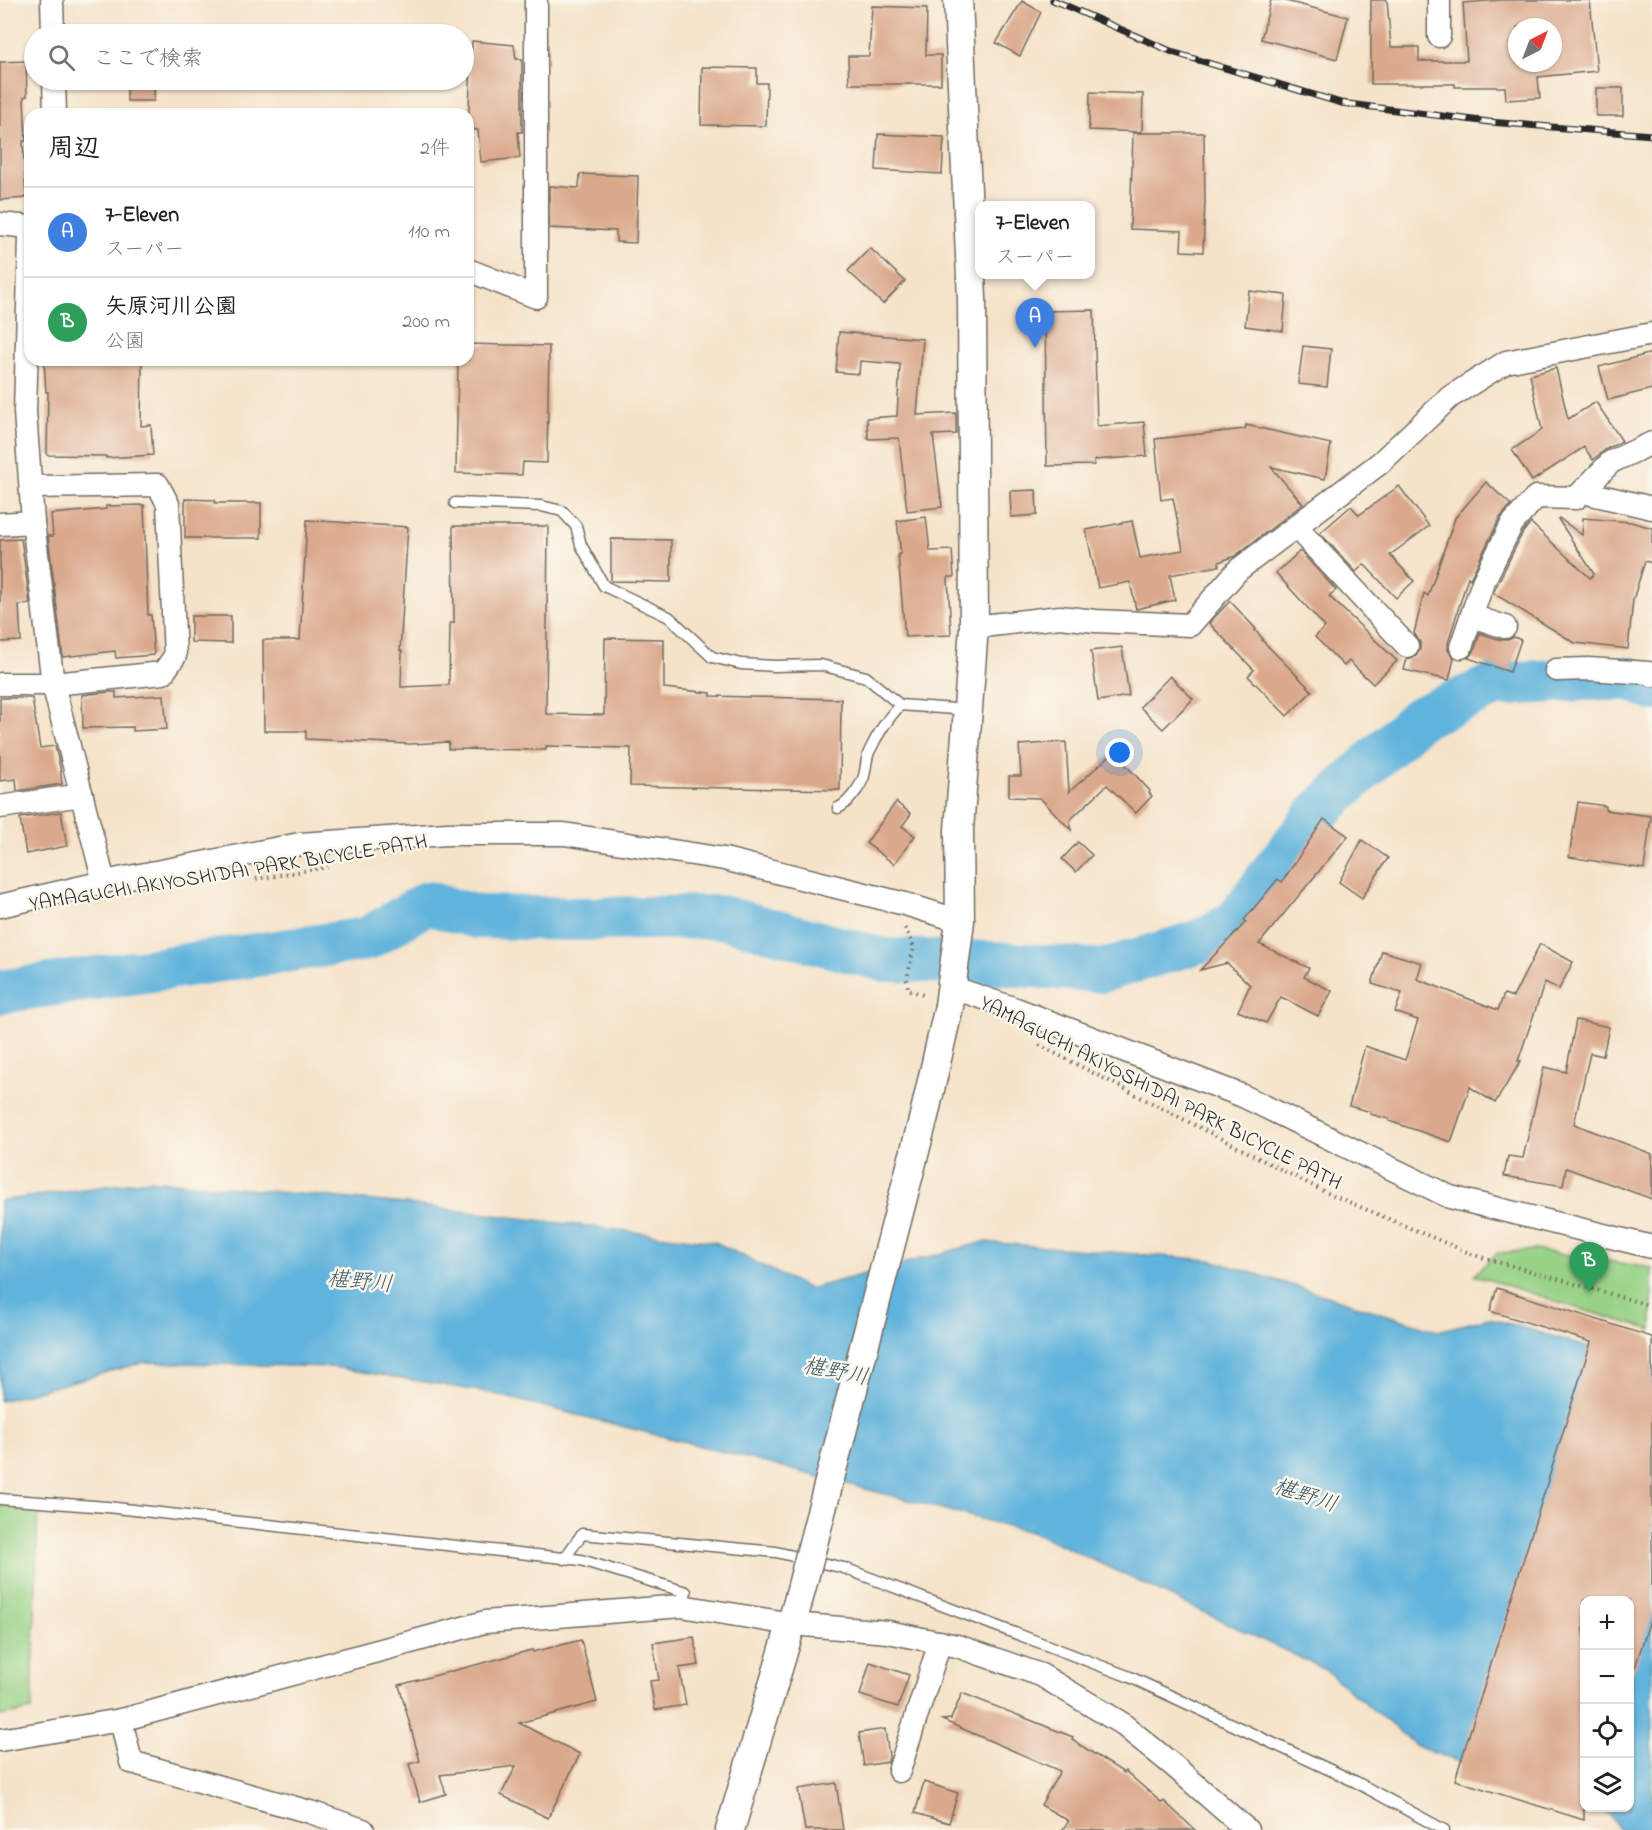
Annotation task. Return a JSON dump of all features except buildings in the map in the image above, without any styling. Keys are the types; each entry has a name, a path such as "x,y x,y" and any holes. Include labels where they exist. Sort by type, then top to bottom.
{"street":[{"path":"52,0 53,24"},
{"path":"474,272 536,297 536,0"},
{"path":"730,1830 794,1614 922,1128 950,997 960,921 959,830 974,627 972,298 958,0"},
{"path":"1439,0 1439,36"},
{"path":"54,90 55,108"},
{"path":"0,224 24,226"},
{"path":"974,627 1060,617 1095,621 1190,625 1238,570 1380,463 1450,397 1506,362 1652,334"},
{"path":"27,366 25,412 33,522 53,684 104,882"},
{"path":"1461,647 1483,582 1512,524 1536,497 1576,498 1611,462 1652,443"},
{"path":"0,684 53,684 163,673 175,656 168,504 158,485 31,487"},
{"path":"1583,492 1652,508"},
{"path":"0,524 33,522"},
{"path":"1296,526 1407,646"},
{"path":"1472,616 1505,627"},
{"path":"1556,670 1588,669 1652,675"},
{"path":"0,807 82,795"},
{"path":"0,906 104,882 300,844 447,834 564,834 724,859 905,904 960,921"},
{"path":"950,997 1016,1008 1243,1096 1450,1197 1652,1247"},
{"path":"0,1740 121,1720 485,1622 681,1606 794,1614 957,1646 1041,1675 1121,1723 1247,1830"},
{"path":"899,1771 940,1642"},
{"path":"121,1720 131,1762 310,1812 363,1830"}],"lane":[{"path":"454,503 541,506 562,511 576,526 581,545 604,586 669,617 712,657 741,664 821,665 866,677 900,705 968,710"},
{"path":"838,808 842,807 852,796 863,778 868,755 888,717 900,705"},
{"path":"0,1499 106,1507 581,1560 686,1592 681,1606"},
{"path":"564,1558 582,1534 776,1552 844,1568 1130,1677 1356,1782 1444,1830"}],"path":[{"name":"YAMAGUCHI AKIYOSHIDAI PARK BICYCLE PATH","path":"250,880 331,867"},
{"name":"YAMAGUCHI AKIYOSHIDAI PARK BICYCLE PATH","path":"899,922 906,928 914,948 907,979 908,989 950,997"},
{"name":"YAMAGUCHI AKIYOSHIDAI PARK BICYCLE PATH","path":"1032,1041 1325,1192 1474,1255 1652,1306"}],"green space":[{"path":"1535,1250 1652,1268 1652,1330 1474,1275 1497,1253"},
{"path":"0,1505 38,1507 32,1710 0,1716"}],"water":[{"name":"椹野川","path":"149,1180 405,1204 715,1242 809,1289 984,1242 1211,1260 1438,1331 1489,1318 1652,1365 1652,1830 1619,1830 1610,1814 1603,1812 1634,1812 1634,1596 1580,1596 1580,1805 1418,1747 1324,1669 1038,1534 693,1444 486,1392 332,1367 145,1362 0,1401 0,1201"}],"waterway":[{"path":"0,992 367,939 427,903 477,917 582,919 721,917 884,960 994,963 1101,971 1198,942 1235,922 1322,808 1419,718 1495,685 1584,679 1631,679 1652,689"}],"railway":[{"path":"1053,0 1175,53 1341,103 1489,122 1652,135"}],"place":[{"name":"7-Eleven","path":"1035,348"},
{"name":"矢原河川公園","path":"1589,1292"}]}
